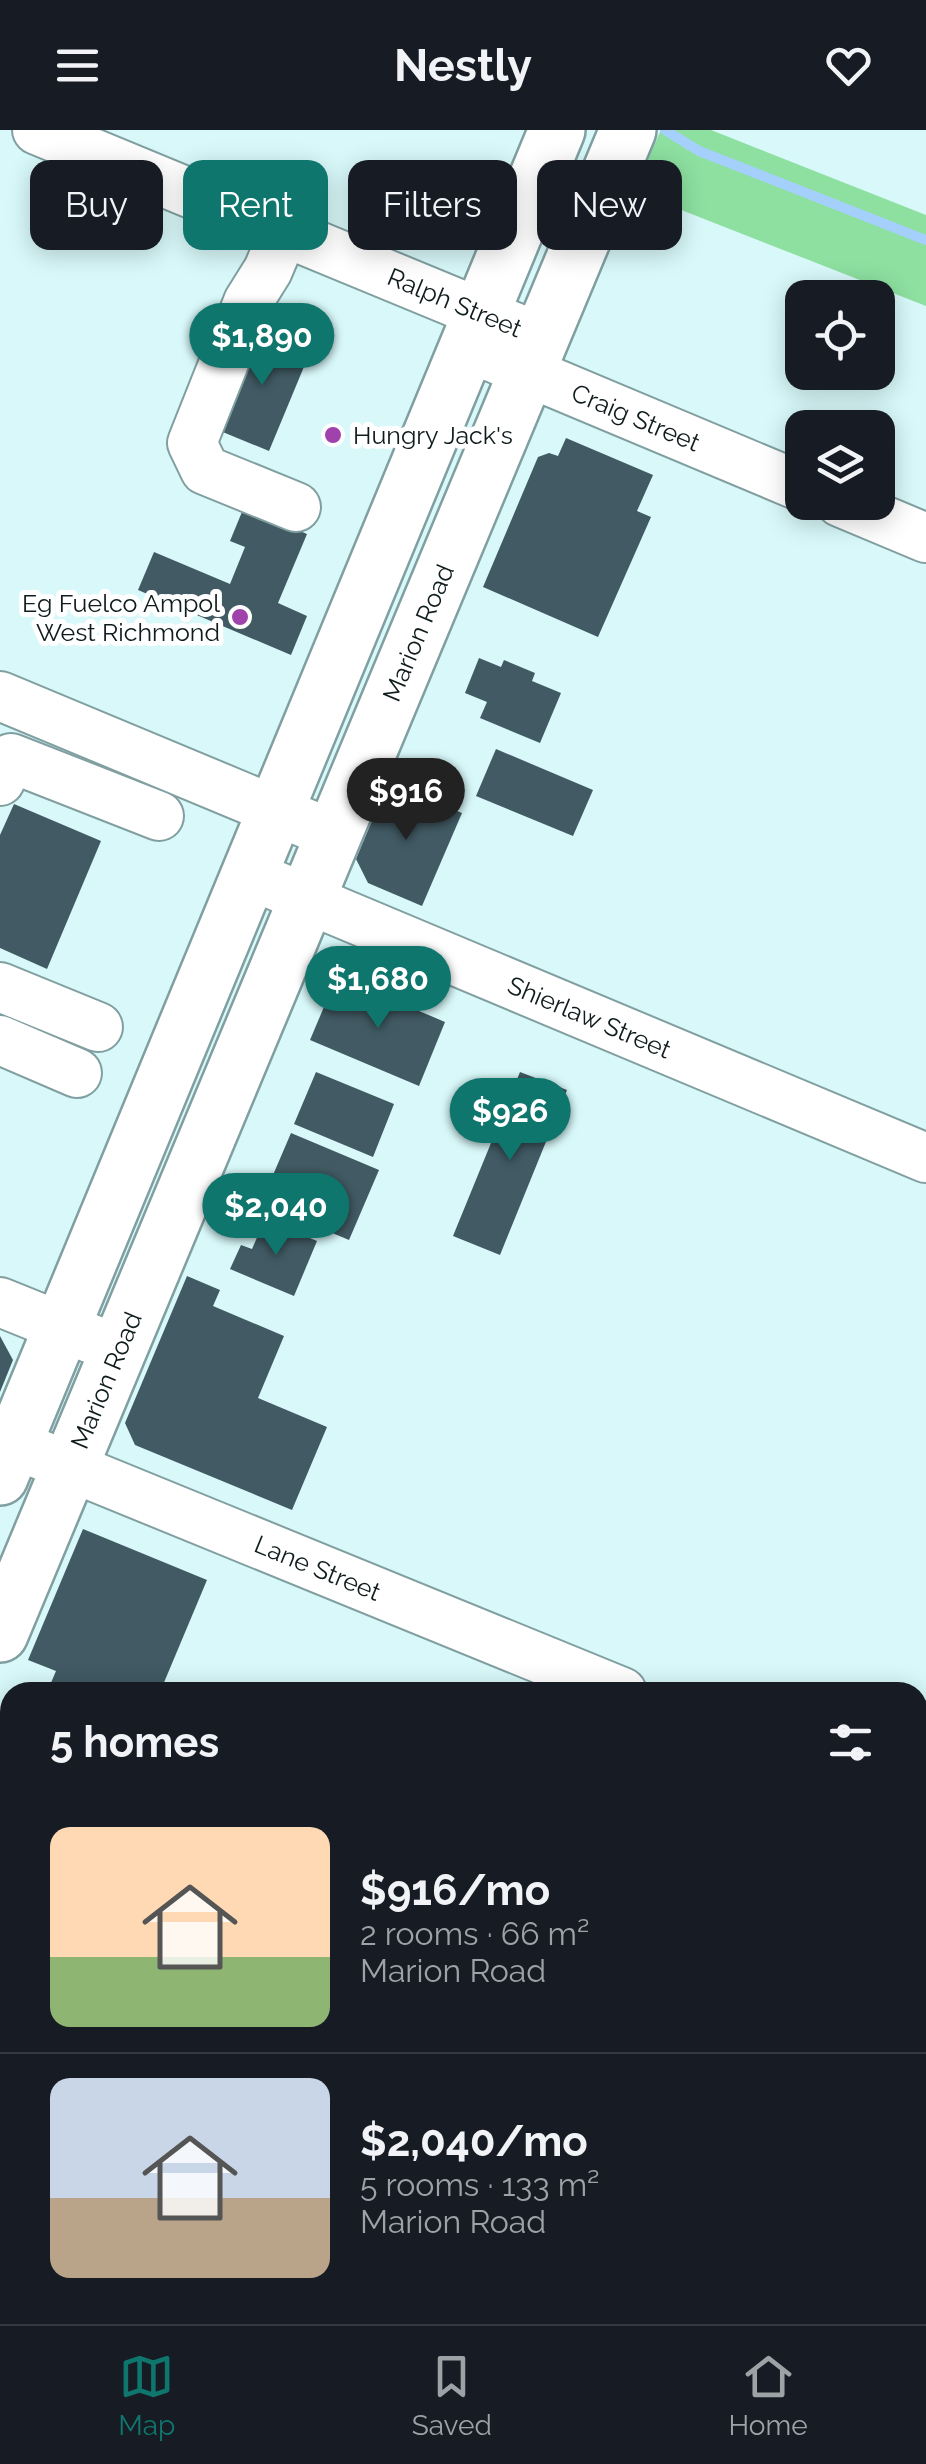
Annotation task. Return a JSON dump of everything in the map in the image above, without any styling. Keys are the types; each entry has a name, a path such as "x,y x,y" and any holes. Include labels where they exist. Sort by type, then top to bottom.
{"main road":[{"path":"7,1461 557,130"},
{"name":"Marion Road","path":"0,1634 628,130"}],"street":[{"name":"Ralph Street","path":"37,130 183,190"},
{"path":"276,250 248,302 192,443 206,470 296,507"},
{"name":"Ralph Street","path":"319,250 475,330 534,355"},
{"name":"Craig Street","path":"534,355 785,479"},
{"path":"883,520 926,538"},
{"path":"0,810 5,798 16,703 334,835"},
{"path":"6,769 159,816"},
{"name":"Shierlaw Street","path":"250,876 926,1158"},
{"path":"0,987 98,1027 20,1023 0,1014"},
{"path":"0,1040 78,1073"},
{"path":"0,1302 119,1350"},
{"name":"Lane Street","path":"7,1461 69,1466 598,1682"}],"green space":[{"path":"661,130 711,130 926,215 926,306 895,294 895,280 860,280 682,210 682,160 647,160"}],"building":[{"path":"278,329 313,345 269,451 213,428 245,333 272,344"},
{"path":"566,438 653,475 637,511 651,517 598,637 483,587 538,457 549,453 558,456"},
{"path":"244,507 307,534 278,603 307,616 291,655 138,590 154,552 230,584 245,547 230,541"},
{"path":"479,658 501,667 504,660 535,673 532,681 561,693 540,743 480,718 487,702 465,693"},
{"path":"496,749 593,790 573,836 476,796"},
{"path":"388,782 462,813 422,906 368,883 356,859"},
{"path":"14,804 101,841 47,969 0,948 0,835"},
{"path":"337,976 445,1022 419,1086 310,1040"},
{"path":"316,1072 394,1104 373,1157 294,1124"},
{"path":"520,1072 567,1090 500,1255 453,1236"},
{"path":"291,1133 379,1170 349,1240 261,1203"},
{"path":"265,1219 317,1241 294,1296 230,1269 241,1245 252,1249"},
{"path":"187,1276 220,1290 213,1306 284,1336 258,1398 327,1427 292,1510 135,1445 125,1423"},
{"path":"0,1336 13,1360 0,1392"},
{"path":"83,1529 207,1580 164,1682 51,1682 56,1671 28,1660"}],"waterway":[{"path":"665,130 699,151 926,240"}],"place":[{"name":"Hungry Jack's","path":"333,435"},
{"name":"Eg Fuelco Ampol West Richmond","path":"240,617"}]}
